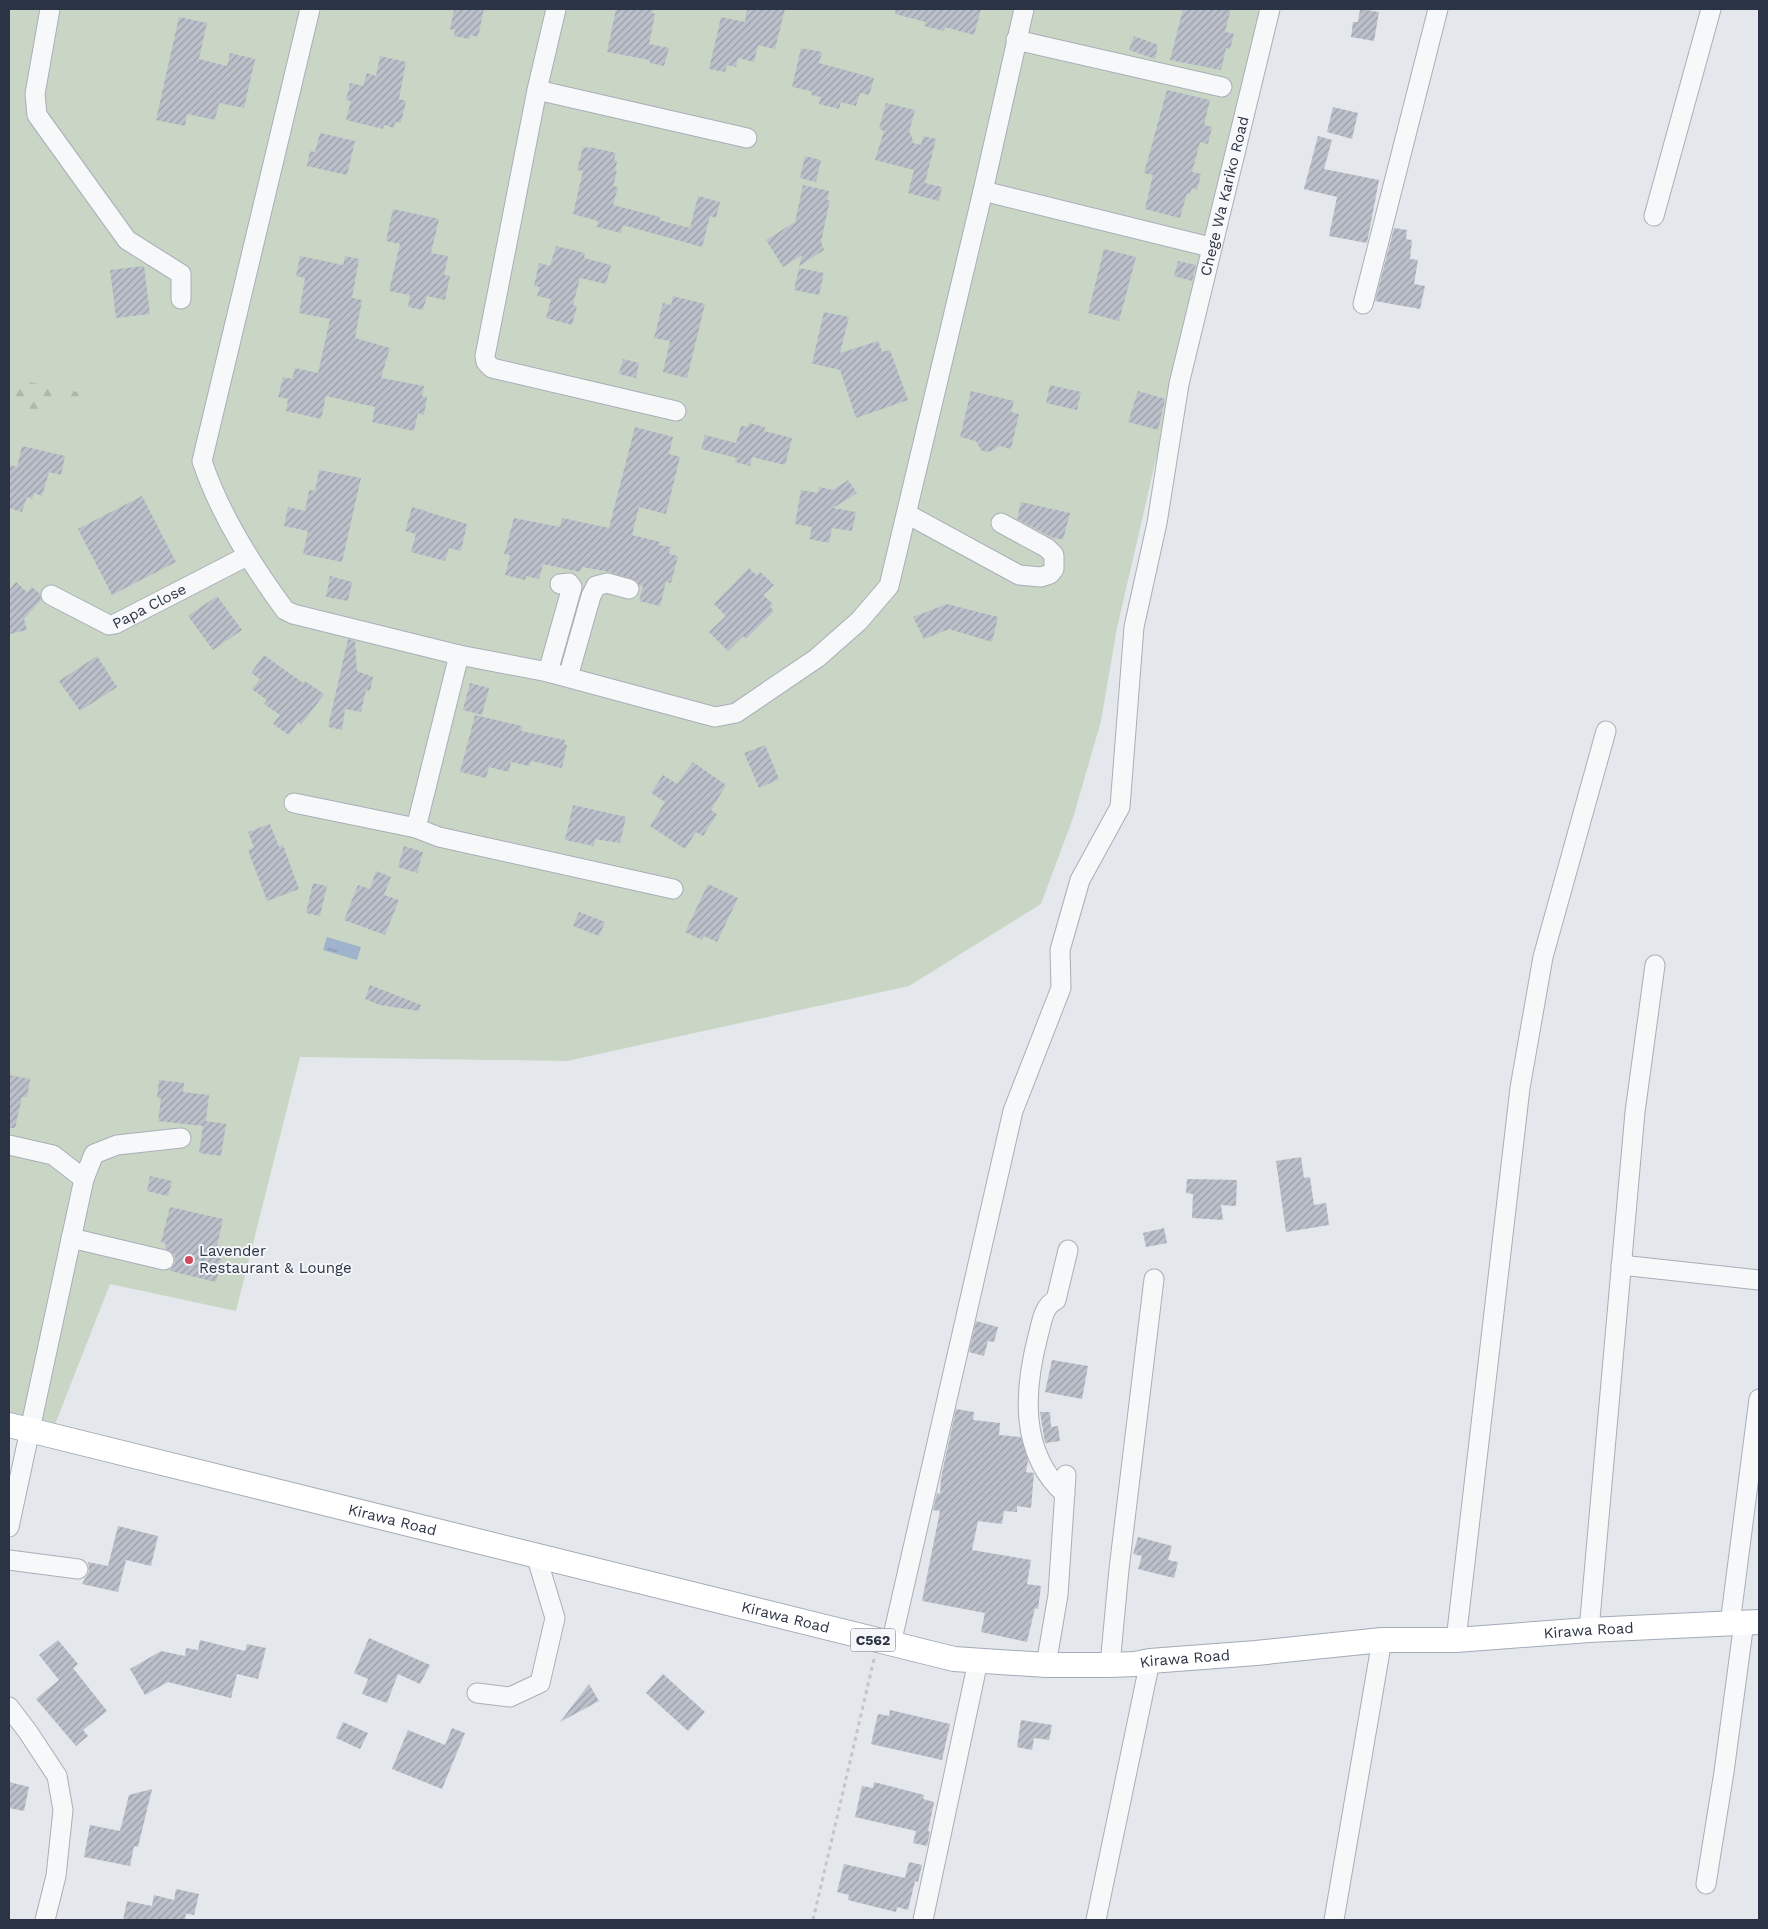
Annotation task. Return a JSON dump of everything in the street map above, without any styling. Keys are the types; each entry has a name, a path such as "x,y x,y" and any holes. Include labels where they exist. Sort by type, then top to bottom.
{"main road":[{"name":"Kirawa Road","path":"19,1427 884,1642 954,1659 978,1662 1046,1665 1135,1664 1150,1661 1256,1653 1382,1640 1456,1640 1589,1630 1745,1623"}],"street":[{"path":"50,9 35,94 37,115 127,240 181,274 181,299"},
{"path":"556,9 537,90 485,356 486,362 492,368 676,411"},
{"path":"305,10 202,461 209,482 247,556 285,610 293,614 459,655 548,672 715,717 736,714 817,658 858,621 889,586 983,191 1024,9"},
{"name":"Chege Wa Kariko Road","path":"884,1642 1013,1111 1061,988 1060,950 1080,880 1120,807 1134,627 1157,523 1179,384 1270,9"},
{"path":"1363,304 1438,9"},
{"path":"1654,216 1711,9"},
{"path":"1016,40 1222,86"},
{"path":"537,90 747,138"},
{"path":"983,191 1202,245"},
{"path":"906,514 1019,575 1041,577 1050,574 1056,562 1054,555 1047,548 1001,523"},
{"name":"Papa Close","path":"51,595 109,625 115,624 247,556"},
{"path":"548,672 572,587 568,582 560,584"},
{"path":"568,677 591,596 596,586 607,583 629,589"},
{"path":"416,828 459,655"},
{"path":"1456,1640 1520,1088 1543,957 1606,731"},
{"path":"294,803 416,828 439,838 673,889"},
{"path":"1589,1630 1635,1112 1655,965"},
{"path":"9,1527 19,1427 71,1238 84,1179 94,1154 117,1145 181,1138"},
{"path":"9,1145 53,1156 84,1179"},
{"path":"71,1238 164,1260"},
{"path":"1065,1494 1053,1483 1039,1460 1030,1430 1028,1407 1035,1349 1049,1303 1056,1300 1068,1250"},
{"path":"1621,1265 1759,1280"},
{"path":"1110,1665 1119,1569 1154,1279"},
{"path":"1706,1884 1745,1623 1759,1399"},
{"path":"1046,1665 1058,1595 1066,1475"},
{"path":"477,1693 510,1697 540,1684 555,1618 536,1556"},
{"path":"9,1560 78,1570"},
{"path":"1334,1920 1382,1640"},
{"path":"1096,1920 1150,1661"},
{"path":"923,1920 978,1662"},
{"path":"9,1707 57,1776 63,1810 56,1876 45,1920"}],"path":[{"path":"813,1920 884,1642"}],"green space":[{"path":"9,9 1260,9 1117,628 1101,721 1073,818 1041,904 909,986 567,1061 300,1057 236,1311 110,1284 54,1427 9,1416"},
{"path":"9,378 88,394 9,418"}],"water":[{"path":"327,937 361,947 357,960 323,950"}],"building":[{"path":"454,9 484,9 478,37 470,35 470,39 454,36 455,30 450,29"},
{"path":"616,9 653,9 652,13 655,14 649,44 669,48 664,66 650,63 650,60 607,52"},
{"path":"747,9 785,9 775,49 758,45 754,62 738,58 736,67 727,65 725,72 709,69 721,17 745,22"},
{"path":"896,9 981,9 974,35 945,27 944,31 924,26 926,22 895,14"},
{"path":"1183,9 1231,9 1225,32 1234,34 1230,49 1226,48 1221,70 1170,60"},
{"path":"1360,9 1379,12 1374,41 1351,37 1353,22 1358,22"},
{"path":"179,17 207,23 199,59 227,66 230,53 255,59 244,108 219,103 215,120 187,114 185,126 156,120"},
{"path":"1134,36 1158,45 1155,59 1129,50"},
{"path":"801,48 822,52 819,63 874,78 869,95 860,93 856,106 841,102 839,109 819,104 821,97 811,95 811,91 792,87"},
{"path":"380,56 406,62 399,99 406,101 401,123 395,122 394,128 384,125 383,129 346,120 351,101 346,100 350,83 363,86 367,73 376,76"},
{"path":"1167,90 1210,100 1204,125 1212,127 1208,144 1200,142 1192,172 1201,174 1197,190 1192,188 1190,194 1187,193 1180,218 1145,209 1153,175 1144,173"},
{"path":"886,103 915,110 909,132 913,143 921,145 923,136 936,139 925,183 942,187 939,201 908,193 914,170 875,160 884,131 879,129"},
{"path":"1333,107 1358,113 1352,139 1327,132"},
{"path":"320,133 355,141 347,175 307,166 310,151 315,152"},
{"path":"1318,136 1332,140 1324,169 1379,180 1367,243 1329,236 1337,197 1304,189"},
{"path":"583,147 616,153 614,160 617,161 615,171 617,172 613,186 618,187 613,205 660,217 659,220 690,228 698,196 720,202 716,218 710,216 702,247 623,225 621,233 597,227 598,221 573,214 583,171 577,170"},
{"path":"805,156 821,160 816,182 800,178"},
{"path":"803,185 829,191 827,200 830,200 821,242 824,250 799,266 802,255 783,267 766,240 795,222"},
{"path":"393,209 439,219 431,253 448,256 444,275 450,276 445,300 427,296 423,310 408,307 410,295 389,291 400,244 386,241"},
{"path":"1394,228 1407,230 1406,239 1412,240 1410,259 1418,260 1414,284 1425,286 1420,309 1375,301"},
{"path":"556,246 585,253 584,258 611,265 606,284 580,278 573,305 577,306 572,325 546,318 551,299 537,296 540,287 534,286 539,263 550,266"},
{"path":"1104,249 1136,257 1119,321 1088,313"},
{"path":"300,256 343,265 345,256 359,259 352,298 362,300 355,338 390,348 381,378 424,386 422,396 427,397 424,415 418,413 414,431 372,422 375,407 326,396 321,419 286,411 288,399 278,397 283,377 292,379 295,368 318,373 330,319 299,313 305,278 296,276"},
{"path":"1178,261 1196,265 1192,281 1174,276"},
{"path":"144,266 150,314 116,318 110,270"},
{"path":"799,268 824,273 819,295 794,290"},
{"path":"673,296 705,304 687,378 663,372 670,341 654,338 663,303 671,305"},
{"path":"824,312 849,317 840,353 878,341 882,352 890,350 908,400 856,418 840,370 810,363 812,363"},
{"path":"623,359 639,363 636,378 619,374"},
{"path":"1050,385 1081,392 1077,410 1046,403"},
{"path":"971,391 1014,401 1011,412 1019,414 1011,449 1000,446 986,452 981,450 976,441 960,437"},
{"path":"1138,391 1165,399 1158,430 1128,422"},
{"path":"749,423 765,427 764,431 792,438 785,465 752,457 750,466 735,462 737,458 701,449 705,435 736,443 741,426 748,427"},
{"path":"635,427 673,437 669,454 680,457 666,514 639,507 632,535 660,542 659,545 671,547 669,554 678,556 671,583 666,582 660,606 639,601 643,586 639,585 637,581 610,572 582,567 580,572 543,564 539,579 526,576 525,580 505,575 510,555 504,554 514,518 560,527 562,518 609,528"},
{"path":"22,446 65,456 61,475 49,472 42,496 34,493 32,499 27,497 22,512 9,508 9,465 17,467"},
{"path":"319,470 361,478 342,562 303,554 308,531 284,526 288,507 305,511 309,490 315,491"},
{"path":"848,480 857,493 833,508 856,512 852,531 832,528 829,543 809,539 812,527 795,524 801,490 818,493 819,487 833,490"},
{"path":"142,496 176,562 112,595 78,529"},
{"path":"1021,502 1070,513 1063,540 1051,537 1017,519"},
{"path":"412,507 467,524 461,551 449,548 445,561 411,552 416,534 405,531"},
{"path":"749,568 757,576 760,572 774,585 763,595 773,604 770,607 774,611 746,639 743,636 728,651 709,632 726,616 714,604"},
{"path":"330,576 352,582 348,601 326,597"},
{"path":"16,582 27,592 32,587 40,594 41,600 24,619 27,630 9,634 9,590"},
{"path":"217,596 242,630 213,650 188,616"},
{"path":"947,604 998,617 992,642 949,629 924,639 913,617"},
{"path":"348,639 355,641 357,671 373,677 370,691 366,690 361,712 345,709 342,730 328,727"},
{"path":"264,655 303,683 305,681 324,694 301,725 298,722 289,735 273,724 280,715 264,704 267,700 252,689 260,679 251,673"},
{"path":"97,656 117,687 80,711 59,681"},
{"path":"470,683 489,688 482,715 463,710"},
{"path":"475,715 522,726 521,731 565,740 564,744 567,745 562,768 531,761 529,766 511,762 509,772 489,767 486,778 460,772"},
{"path":"765,745 779,779 759,788 744,753"},
{"path":"693,762 726,785 711,810 717,814 703,836 696,832 685,849 650,826 665,802 651,793 663,775 677,784"},
{"path":"573,805 626,817 620,843 595,839 594,846 565,840"},
{"path":"270,824 279,847 283,845 299,889 267,901 248,850 254,848 248,832"},
{"path":"404,846 423,852 417,873 398,867"},
{"path":"376,871 391,877 384,895 399,900 385,935 344,920 358,885 370,889"},
{"path":"313,883 327,886 320,916 306,913"},
{"path":"708,884 738,898 717,942 704,936 702,940 685,932"},
{"path":"579,912 605,922 599,936 573,926"},
{"path":"370,985 421,1005 419,1011 380,1005 365,999"},
{"path":"9,1075 30,1079 27,1097 22,1097 15,1128 9,1128"},
{"path":"159,1080 184,1083 183,1092 209,1095 206,1121 226,1124 221,1156 199,1153 203,1126 158,1121 161,1098 157,1098"},
{"path":"1301,1157 1304,1178 1310,1177 1314,1205 1326,1203 1329,1225 1286,1232 1276,1161"},
{"path":"150,1176 172,1181 168,1196 147,1191"},
{"path":"1187,1179 1237,1180 1236,1206 1221,1205 1223,1220 1192,1218 1193,1194 1186,1193"},
{"path":"170,1207 223,1219 216,1250 223,1252 216,1282 170,1271 175,1263 175,1256 165,1249 166,1244 161,1242"},
{"path":"1164,1228 1167,1243 1146,1247 1143,1233"},
{"path":"976,1321 998,1327 994,1342 988,1341 984,1356 969,1352"},
{"path":"1052,1360 1088,1366 1082,1399 1045,1392"},
{"path":"956,1409 974,1412 973,1420 1000,1423 999,1435 1021,1437 1028,1461 1026,1472 1034,1473 1031,1508 1017,1506 1017,1512 1004,1511 1002,1524 978,1521 972,1550 1031,1560 1027,1584 1041,1586 1038,1609 1035,1608 1027,1642 981,1632 985,1613 922,1601 940,1511 933,1510 937,1493 940,1494 941,1478"},
{"path":"1040,1412 1050,1412 1051,1427 1058,1426 1060,1441 1045,1443"},
{"path":"118,1526 158,1536 151,1566 126,1560 118,1592 82,1584 89,1571 88,1562 108,1566"},
{"path":"1138,1537 1172,1546 1168,1560 1178,1562 1174,1578 1138,1569 1142,1556 1133,1554"},
{"path":"369,1638 430,1665 420,1684 398,1674 387,1703 362,1694 368,1679 354,1673"},
{"path":"58,1640 78,1664 73,1668 107,1711 83,1730 88,1736 76,1746 36,1699 59,1680 39,1655"},
{"path":"200,1640 245,1651 247,1644 266,1648 258,1679 237,1674 231,1698 168,1682 145,1695 130,1669 161,1651 185,1656 186,1648 198,1650"},
{"path":"663,1674 705,1712 688,1731 646,1693"},
{"path":"589,1684 599,1701 560,1722"},
{"path":"890,1710 950,1724 942,1760 871,1744 878,1714 889,1716"},
{"path":"1021,1720 1052,1725 1049,1740 1034,1738 1032,1750 1017,1747"},
{"path":"343,1722 368,1733 360,1749 336,1738"},
{"path":"452,1728 465,1733 442,1789 392,1769 408,1730 445,1745"},
{"path":"9,1782 29,1787 24,1811 9,1808"},
{"path":"874,1782 924,1795 923,1799 934,1802 927,1846 913,1843 916,1831 855,1817 862,1786 873,1788"},
{"path":"152,1789 138,1847 134,1846 130,1866 84,1857 90,1825 120,1831 129,1795"},
{"path":"909,1862 922,1865 918,1882 915,1881 908,1910 897,1907 896,1912 848,1900 849,1895 837,1892 844,1864 905,1878"},
{"path":"176,1889 199,1894 194,1915 183,1913 186,1914 185,1920 123,1920 127,1901 152,1906 154,1895 174,1900"}],"place":[{"name":"Lavender Restaurant & Lounge","path":"189,1260"}]}
